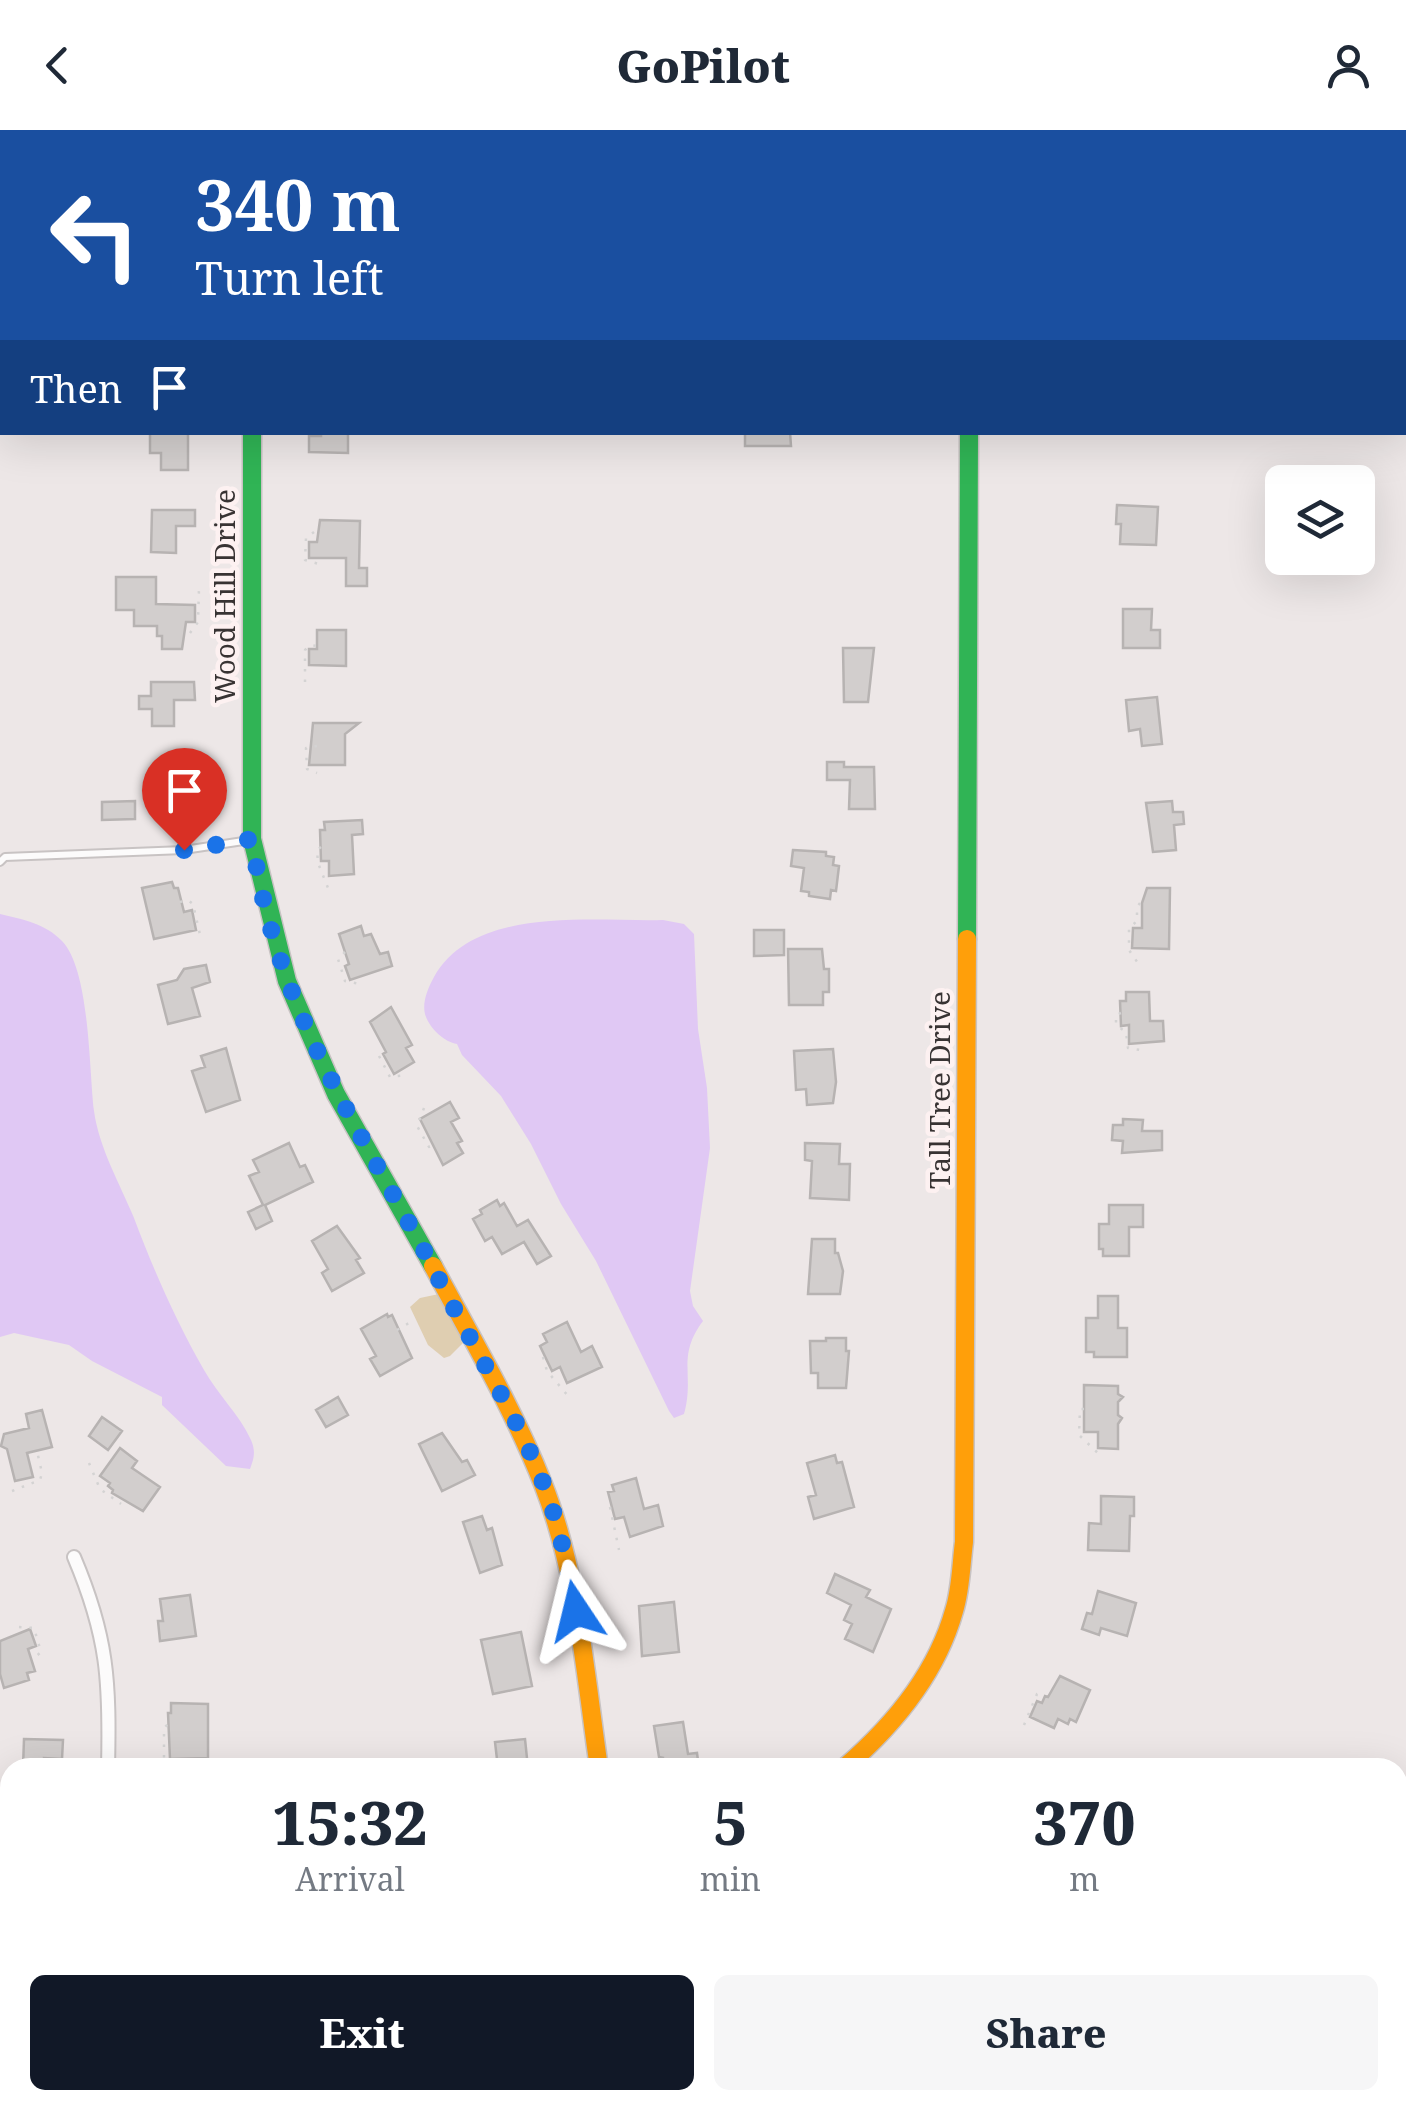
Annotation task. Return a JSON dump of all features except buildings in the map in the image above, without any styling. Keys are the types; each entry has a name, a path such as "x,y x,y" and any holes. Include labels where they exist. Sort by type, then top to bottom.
{"street":[{"name":"Wood Hill Drive","path":"252,435 252,839 278,953 312,1044 336,1094 516,1424 548,1496 570,1578 597,1758"},
{"name":"Tall Tree Drive","path":"855,1758 888,1728 926,1674 954,1613 964,1542 969,435"},
{"path":"74,1557 92,1604 108,1666 108,1758"}],"lane":[{"path":"0,862 5,856 184,850 252,839"}],"path":[{"path":"314,532 306,538 305,560 319,564"},
{"path":"190,634 198,622 199,588"},
{"path":"305,682 305,650 321,645"},
{"path":"318,746 306,748 304,763 318,774"},
{"path":"321,847 316,850 318,863 328,888"},
{"path":"180,902 188,900 194,904 201,939"},
{"path":"1140,903 1137,922 1129,928 1129,950 1140,966"},
{"path":"345,952 338,960 344,980 360,984"},
{"path":"1121,1013 1116,1016 1116,1025 1126,1032 1128,1048 1140,1050"},
{"path":"379,1056 390,1078 407,1075"},
{"path":"424,1108 416,1122 429,1147 432,1145"},
{"path":"397,1330 409,1323"},
{"path":"543,1357 547,1371 568,1397"},
{"path":"1084,1409 1080,1409 1079,1436 1101,1456"},
{"path":"12,1491 40,1480 36,1450"},
{"path":"89,1463 100,1488 121,1504"},
{"path":"610,1507 619,1550"},
{"path":"19,1627 34,1628 41,1652 32,1660"},
{"path":"1024,1725 1037,1694 1043,1692"},
{"path":"164,1758 164,1728 168,1724"}],"shaded area":[{"path":"0,914 49,930 71,955 83,997 100,1139 184,1333 251,1440 254,1455 250,1469 226,1466 162,1405 162,1397 69,1345 14,1333 0,1337"},
{"path":"663,920 684,924 694,934 698,1029 707,1088 710,1148 690,1291 693,1306 703,1321 690,1345 684,1414 674,1418 596,1261 531,1144 501,1096 462,1055 457,1044 433,1029 424,1009 434,977 452,954 477,938 537,922"},
{"path":"439,1294 465,1341 444,1358 428,1345 410,1307 420,1298"}],"traffic: fast":[{"path":"252,435 252,839 287,981 336,1094 433,1266"},
{"path":"967,939 969,435"}],"traffic: slow":[{"path":"855,1758 896,1717 924,1678 946,1634 959,1586 964,1542 967,939"},
{"path":"433,1266 518,1428 555,1518 579,1624 598,1758"}],"route":[{"path":"184,850 252,839 270,922 300,1013 336,1094 530,1453 551,1506 576,1611"}]}
